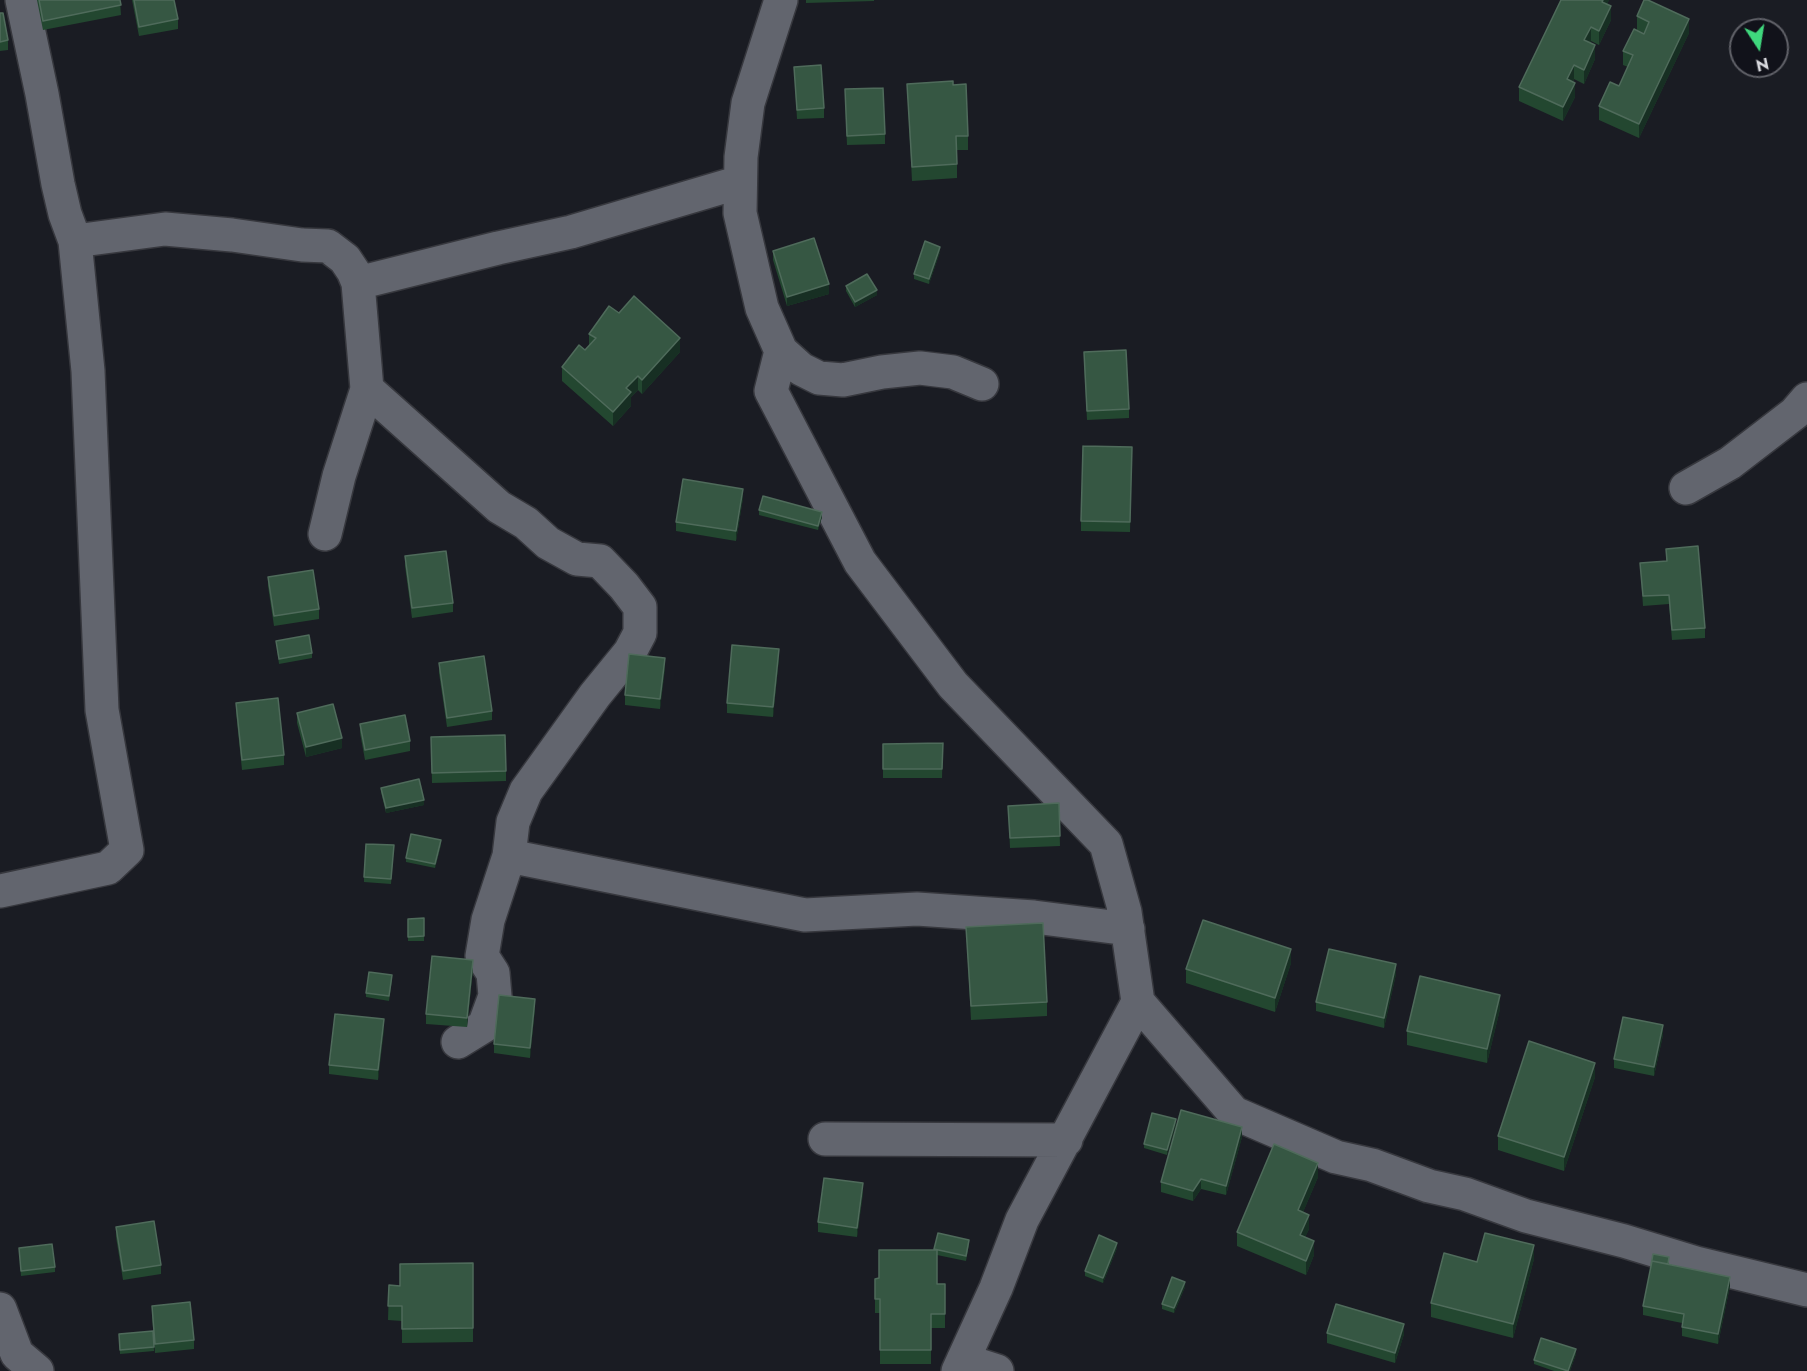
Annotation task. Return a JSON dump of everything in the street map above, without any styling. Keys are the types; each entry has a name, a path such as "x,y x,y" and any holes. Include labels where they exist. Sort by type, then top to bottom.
{"street":[{"path":"0,891 108,868 127,850 102,710 88,371 75,241 65,214 58,184 22,0"},
{"path":"780,0 748,103 740,182 740,213 762,308 781,351 801,369 819,378 843,381 882,372 920,368 953,372 982,384"},
{"path":"358,283 570,232 740,182"},
{"path":"75,241 165,229 328,246 345,259 358,283 367,389 339,476 325,534"},
{"path":"781,351 771,391 860,562 953,685 1106,844 1128,929 1138,1002 1234,1113 1336,1157 1372,1165 1428,1186 1465,1194 1526,1216 1624,1241 1696,1263 1807,1290"},
{"path":"367,389 500,507 526,523 548,543 577,559 600,561 640,607 640,633 630,652 589,704 526,792 513,822 509,856 488,920 482,956 493,973 495,996 484,1026 458,1042"},
{"path":"1686,488 1730,463 1795,413 1807,399"},
{"path":"509,856 805,915 917,909 1034,917 1128,929"},
{"path":"997,1371 961,1365 996,1288 1022,1220 1138,1002"},
{"path":"825,1139 1066,1140"},
{"path":"0,1309 17,1354 37,1371"}],"building":[{"path":"39,0 120,0 121,5 43,21"},
{"path":"134,0 174,0 178,19 139,27"},
{"path":"1561,0 1603,0 1602,2 1611,6 1599,31 1591,27 1584,40 1595,45 1584,70 1574,65 1567,79 1575,83 1563,107 1519,87"},
{"path":"1644,0 1689,19 1639,124 1599,106 1610,82 1619,86 1633,55 1623,51 1634,29 1644,34 1649,22 1637,16"},
{"path":"0,13 3,13 8,40 0,42"},
{"path":"821,65 824,108 797,110 794,67"},
{"path":"953,81 953,85 966,84 968,136 956,136 957,164 912,167 907,84"},
{"path":"883,88 885,134 847,136 845,89"},
{"path":"814,238 829,284 787,297 773,251"},
{"path":"925,241 940,247 929,279 914,274"},
{"path":"867,274 877,290 855,302 846,286"},
{"path":"634,296 680,338 642,380 638,376 626,388 631,392 613,412 562,367 579,345 585,350 596,338 589,334 609,306 619,313"},
{"path":"1126,350 1129,409 1087,411 1084,352"},
{"path":"1083,446 1132,447 1130,522 1081,521"},
{"path":"683,479 743,489 736,531 676,522"},
{"path":"763,496 822,512 818,526 759,510"},
{"path":"1698,546 1705,628 1672,630 1669,595 1643,596 1640,563 1667,561 1666,549"},
{"path":"446,551 453,603 412,608 405,556"},
{"path":"313,570 319,609 274,616 268,577"},
{"path":"309,635 312,653 279,659 276,641"},
{"path":"732,645 779,649 773,707 727,703"},
{"path":"629,654 665,658 660,699 625,695"},
{"path":"484,656 492,711 447,718 439,663"},
{"path":"278,698 284,755 242,760 236,703"},
{"path":"333,704 342,738 306,747 297,713"},
{"path":"405,715 410,741 365,750 360,724"},
{"path":"505,735 506,771 432,773 431,737"},
{"path":"943,743 942,769 883,769 883,744"},
{"path":"419,779 424,800 386,808 381,788"},
{"path":"1059,803 1060,836 1010,838 1008,806"},
{"path":"411,834 441,840 435,864 406,858"},
{"path":"366,844 394,845 391,879 364,877"},
{"path":"424,918 424,936 408,937 408,919"},
{"path":"1203,920 1291,949 1275,998 1186,969"},
{"path":"1043,923 1047,1002 971,1006 966,927"},
{"path":"1329,949 1396,964 1384,1018 1316,1002"},
{"path":"432,956 473,960 467,1018 426,1014"},
{"path":"369,972 392,975 389,996 366,993"},
{"path":"1420,976 1500,995 1487,1049 1407,1031"},
{"path":"499,995 535,999 530,1048 494,1044"},
{"path":"335,1014 384,1019 378,1070 329,1065"},
{"path":"1623,1017 1663,1025 1654,1067 1614,1059"},
{"path":"1529,1041 1595,1063 1564,1157 1498,1136"},
{"path":"1181,1110 1242,1127 1226,1186 1201,1179 1193,1191 1161,1182"},
{"path":"1152,1113 1176,1119 1167,1150 1144,1144"},
{"path":"1274,1144 1318,1163 1298,1210 1309,1215 1300,1235 1314,1241 1306,1261 1237,1232"},
{"path":"824,1178 863,1183 857,1228 818,1222"},
{"path":"154,1221 161,1265 123,1271 116,1227"},
{"path":"938,1233 969,1240 966,1256 934,1249"},
{"path":"1485,1233 1534,1245 1513,1324 1431,1303 1444,1253 1477,1262"},
{"path":"1099,1235 1117,1243 1103,1278 1085,1271"},
{"path":"52,1244 55,1267 21,1271 19,1248"},
{"path":"879,1250 937,1250 937,1284 945,1284 945,1314 931,1314 931,1350 880,1350 880,1299 875,1299 875,1279 879,1278"},
{"path":"1653,1254 1669,1257 1668,1264 1652,1261 1651,1265"},
{"path":"1652,1261 1730,1277 1718,1334 1682,1327 1684,1314 1643,1306"},
{"path":"473,1263 473,1328 402,1329 402,1306 388,1306 389,1285 400,1286 400,1264"},
{"path":"1172,1277 1185,1282 1174,1308 1162,1304"},
{"path":"190,1302 194,1340 155,1344 152,1306"},
{"path":"1336,1304 1404,1324 1395,1353 1327,1333"},
{"path":"153,1331 154,1347 120,1350 119,1334"},
{"path":"1541,1338 1576,1349 1568,1371 1534,1360"}]}
